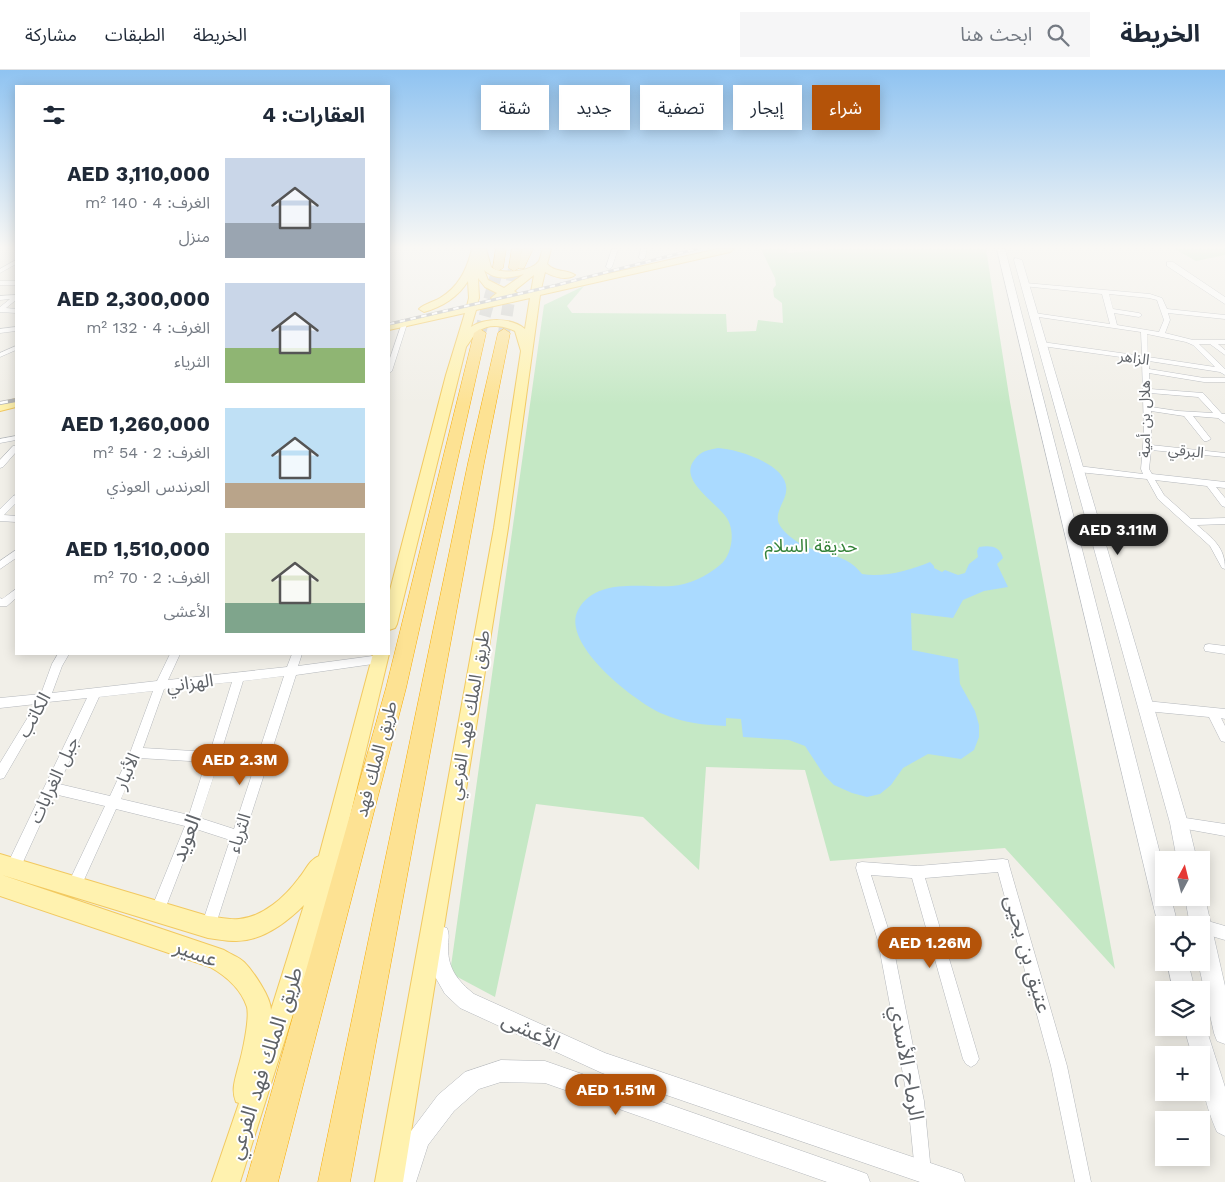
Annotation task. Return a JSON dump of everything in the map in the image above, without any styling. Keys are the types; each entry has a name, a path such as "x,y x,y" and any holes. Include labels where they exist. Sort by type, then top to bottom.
{"highway":[{"name":"طريق الملك فهد","path":"334,1182 474,473 504,334"},
{"name":"طريق الملك فهد","path":"262,1182 396,688 471,335"}],"main road":[{"path":"390,328 404,324 444,301"},
{"path":"390,317 423,314 481,301"},
{"path":"472,303 481,301"},
{"path":"390,620 459,351 469,332 498,301"},
{"path":"510,301 525,312 543,301"},
{"name":"طريق الملك فهد الفرعي","path":"389,1182 501,528 525,351 525,312 530,301"},
{"path":"1014,301 1166,916"},
{"path":"1030,301 1146,706 1185,851"},
{"path":"459,351 471,335 472,303"},
{"path":"423,314 449,322 471,335"},
{"path":"459,351 471,332 478,327 498,323 513,326 520,330 525,351"},
{"path":"0,395 15,392"},
{"path":"0,407 15,403"},
{"name":"طريق الملك فهد الفرعي","path":"225,1182 305,941 338,825 380,656"},
{"name":"عسير","path":"3,877 74,886 208,927 238,930 254,928 273,917 312,882 338,825"},
{"name":"عسير","path":"3,877 216,958 235,969 247,984 259,1006 256,1047 225,1182"},
{"path":"1210,967 1225,1033"},
{"path":"1198,1036 1225,1124"}],"street":[{"path":"0,310 11,301"},
{"path":"1107,301 1114,327"},
{"path":"1161,301 1167,320 1161,334"},
{"path":"0,310 15,310"},
{"path":"1110,311 1139,315"},
{"path":"1164,311 1225,317"},
{"path":"1034,315 1144,331 1191,342 1225,342"},
{"path":"391,359 404,324"},
{"path":"0,331 15,329"},
{"name":"هلال بن أمية","path":"1144,331 1147,447 1145,469 1161,497 1214,544 1224,562"},
{"path":"1191,342 1224,371"},
{"path":"1212,342 1225,353"},
{"name":"الزاهر","path":"1042,344 1224,371"},
{"path":"1,354 15,348"},
{"path":"1,354 15,356"},
{"name":"الزاهر","path":"1145,370 1204,380 1225,380"},
{"path":"1146,391 1200,395 1224,418"},
{"path":"1146,408 1224,418"},
{"path":"1187,414 1207,439"},
{"path":"0,441 15,438"},
{"name":"البرقي","path":"1147,447 1225,455"},
{"path":"0,465 15,449"},
{"path":"1078,469 1225,485"},
{"path":"1209,483 1225,504"},
{"path":"0,514 15,499"},
{"path":"0,518 15,519"},
{"path":"1188,522 1225,520"},
{"path":"0,566 15,554"},
{"path":"0,602 4,603 15,594"},
{"path":"1209,648 1225,650"},
{"name":"الأنبار","path":"74,886 136,753 160,686 175,655"},
{"name":"الثرياء","path":"208,927 297,655"},
{"name":"الهزاني","path":"0,703 292,671 380,656"},
{"name":"الكاتب","path":"0,774 45,698 61,657"},
{"name":"العويد","path":"157,912 193,822 239,677"},
{"name":"جبل الغرابات","path":"3,877 50,787 94,693"},
{"path":"1146,706 1219,714 1225,737"},
{"path":"136,753 262,760"},
{"path":"50,787 193,822 238,836"},
{"path":"1179,824 1225,830"},
{"name":"الأعشى","path":"447,843 443,915 439,943 442,975 451,989 467,1001 602,1063 954,1182"},
{"name":"عتيق بن يحيى","path":"862,868 917,872 1003,865 1058,1066 1083,1182"},
{"name":"الرماح الأسدي","path":"862,868 885,941 916,1101 923,1172"},
{"path":"917,872 971,1059"},
{"path":"1210,929 1225,933"},
{"name":"الأعشى","path":"405,1182 419,1139 446,1103 473,1080 501,1071 545,1072 859,1182"}],"green space":[{"name":"حديقة السلام","path":"553,301 571,301 567,306 572,313 726,314 727,332 756,331 758,320 783,323 782,303 779,301 994,301 1010,402 1115,969 1005,848 830,861 805,770 706,767 699,870 643,817 536,804 495,997 450,973 544,305"}],"water":[{"path":"718,448 749,455 772,466 785,482 786,492 778,517 782,528 790,537 801,544 846,560 862,574 879,575 897,572 930,562 934,568 942,572 945,570 958,575 965,573 969,564 978,557 977,551 979,547 991,546 1000,551 1003,558 997,564 1008,587 984,591 963,600 953,618 911,613 912,650 958,659 960,684 975,711 979,725 979,737 974,750 961,759 928,754 903,768 891,785 880,794 867,797 834,785 824,775 805,746 789,740 743,737 741,719 726,718 726,726 718,726 671,717 651,708 619,685 590,655 580,639 575,624 578,610 586,600 608,588 620,586 672,586 685,584 709,573 724,561 731,544 730,525 724,514 701,492 691,476 691,467 697,456 705,451"}],"tunnel":[{"path":"480,333 489,301"},
{"path":"504,333 509,301"}],"railway":[{"path":"390,324 489,301"},
{"path":"0,403 15,400"}]}
